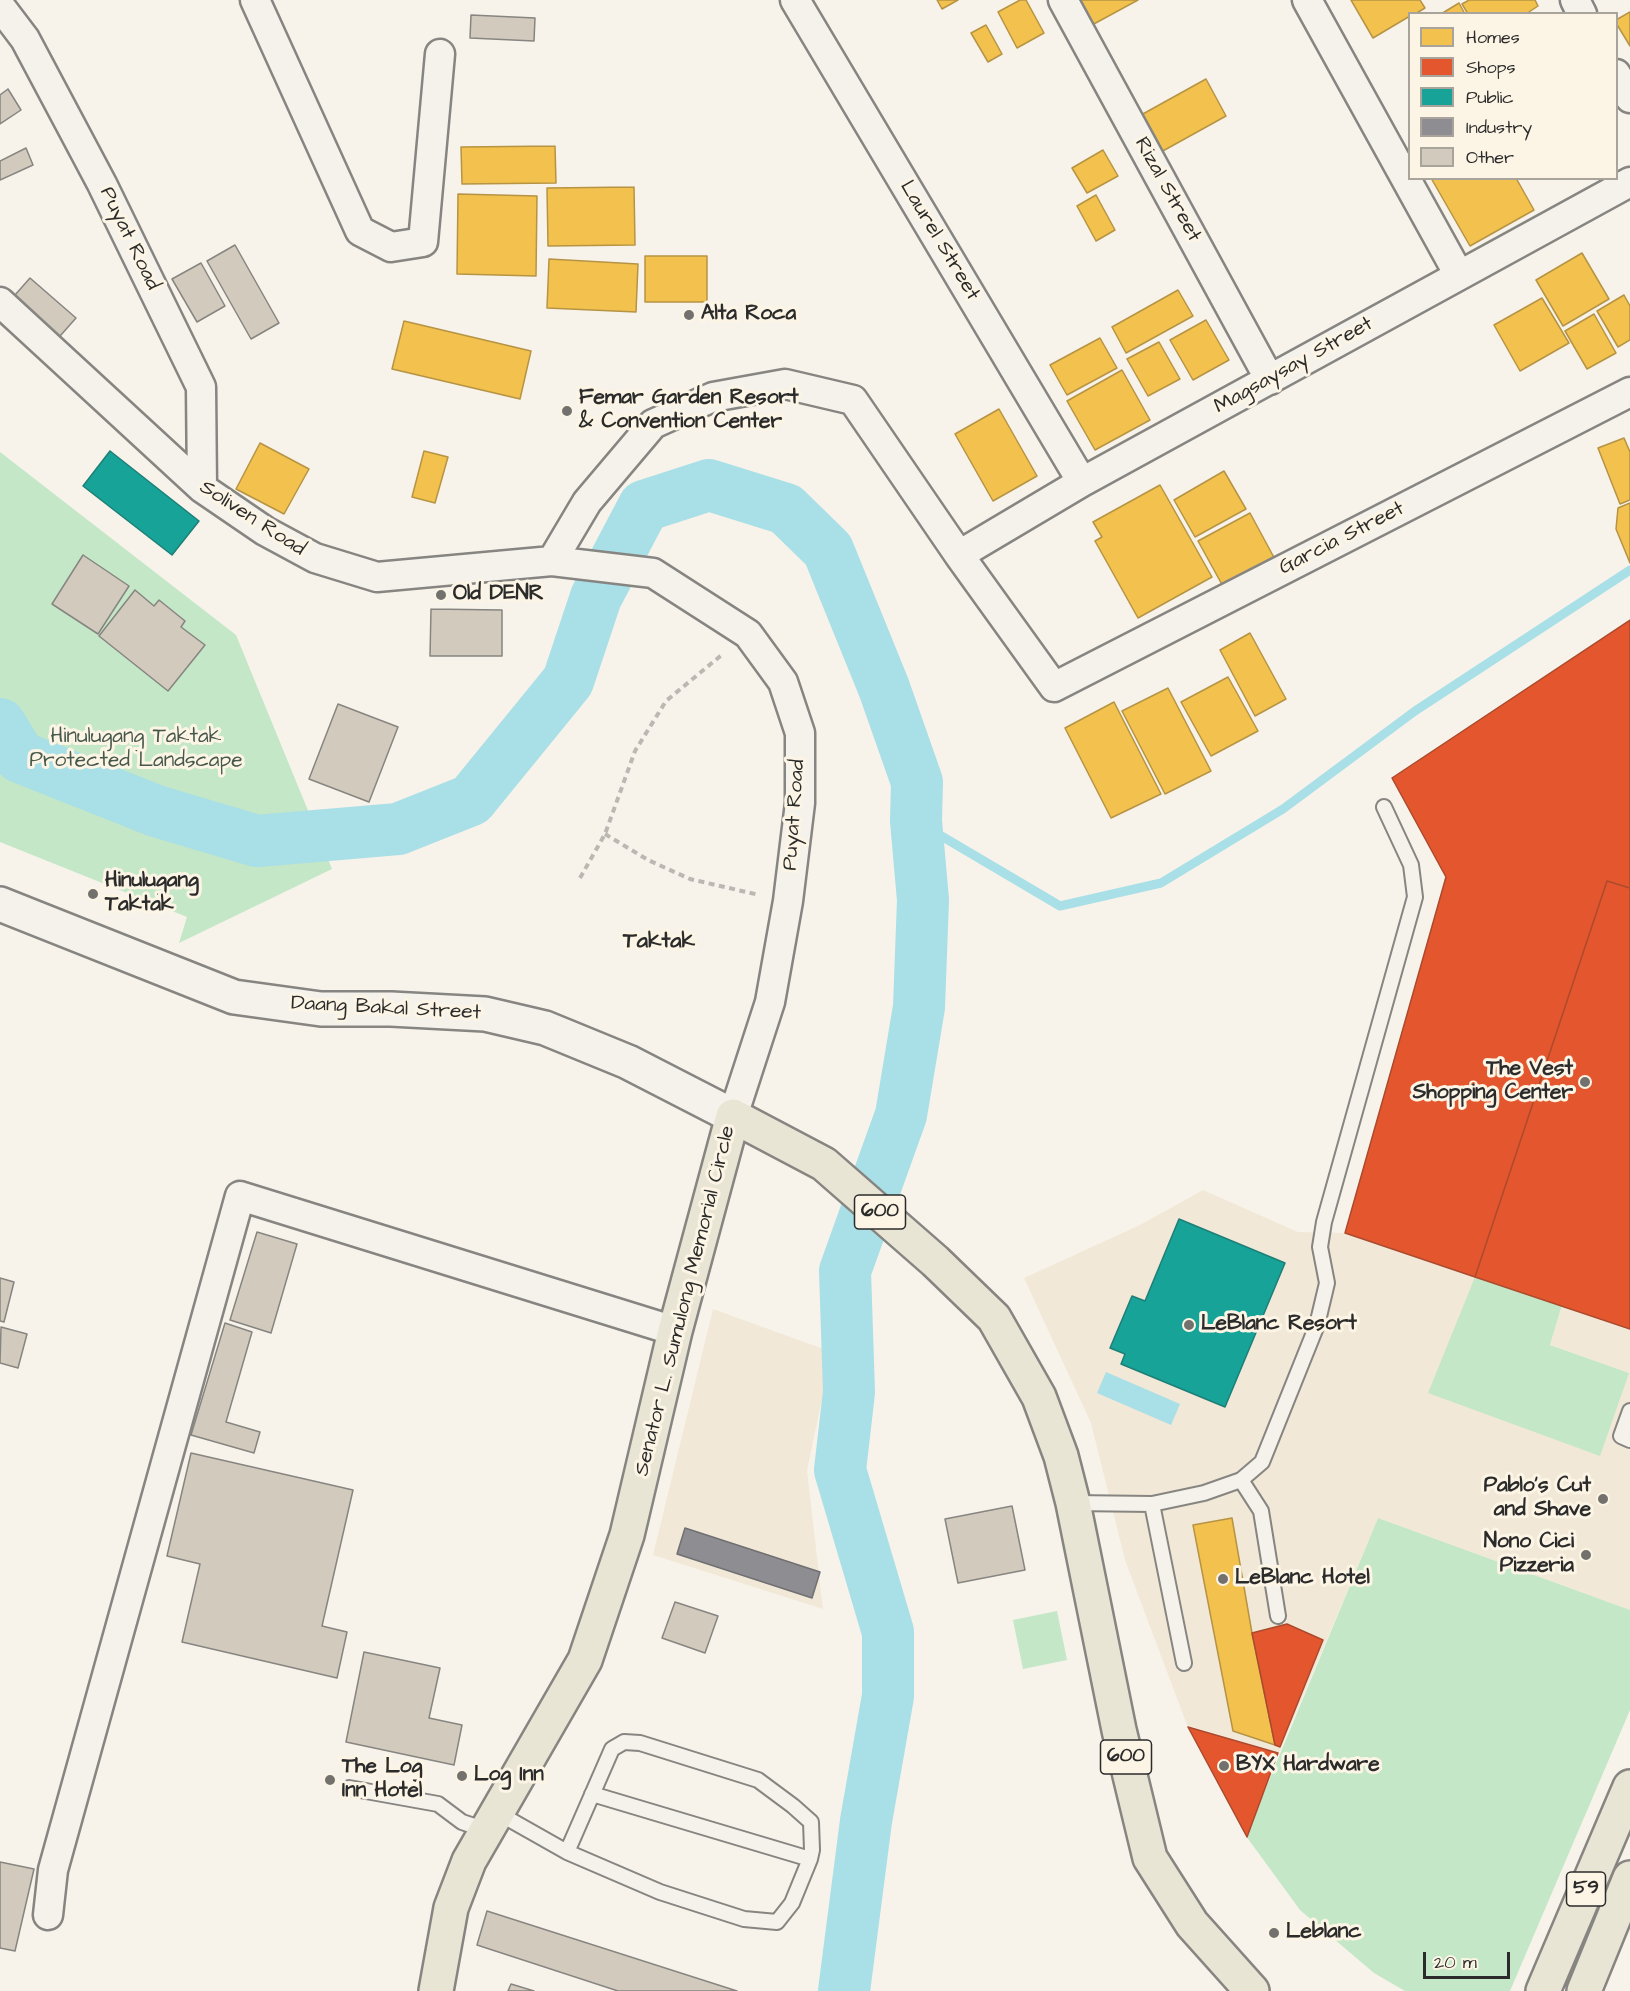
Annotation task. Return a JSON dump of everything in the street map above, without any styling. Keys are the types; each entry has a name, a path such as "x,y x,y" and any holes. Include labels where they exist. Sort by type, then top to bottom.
{"main road":[{"name":"Senator L. Sumulong Memorial Circle","path":"436,1991 451,1908 469,1861 585,1660 627,1535 675,1330 733,1116 824,1164 935,1261 994,1318 1033,1387 1061,1456 1073,1503 1119,1730 1150,1858 1192,1924 1252,1987"},
{"name":"59","path":"1543,1991 1630,1787"},
{"name":"59","path":"1584,1991 1630,1878"}],"street":[{"path":"255,0 360,231 391,247 423,243 440,54"},
{"name":"Laurel Street","path":"795,0 1082,482"},
{"name":"Rizal Street","path":"1064,0 1270,380"},
{"path":"1306,0 1459,275"},
{"name":"Puyat Road","path":"0,6 24,39 102,184 201,387 202,488"},
{"path":"1618,76 1630,98"},
{"name":"Magsaysay Street","path":"960,555 1082,482 1630,182"},
{"name":"Soliven Road","path":"0,302 202,488 265,531 315,558 377,577 561,562 653,573"},
{"path":"561,562 587,502 653,424 713,397 785,384 854,399 960,555"},
{"name":"Garcia Street","path":"960,555 1054,687 1630,392"},
{"name":"Puyat Road","path":"653,573 748,634 783,682 800,733 800,803 788,901 770,1002 733,1116"},
{"name":"Daang Bakal Street","path":"0,904 234,997 321,1010 391,1009 485,1014 546,1028 628,1062 733,1116"},
{"path":"48,1915 54,1870 240,1196 675,1330"}],"lane":[{"path":"1073,1503 1152,1504 1204,1493 1241,1480 1262,1462 1317,1325 1327,1283 1320,1247 1324,1222 1415,897 1411,865 1384,807"},
{"path":"1630,1411 1621,1436 1630,1440"},
{"path":"1241,1480 1261,1511 1278,1616"},
{"path":"1152,1504 1184,1663"},
{"path":"349,1788 438,1804 462,1822 492,1822 660,1892 744,1919 777,1922 792,1904 810,1859 811,1822 758,1780 640,1743 624,1742 612,1749 567,1852"},
{"path":"592,1794 810,1859"}],"path":[{"path":"580,878 605,834 635,751 666,701 748,634"},
{"path":"605,834 648,860 690,879 788,901"}],"shaded area":[{"path":"1630,620 1630,1610 1378,1518 1279,1753 1187,1725 1125,1560 1091,1423 1024,1278 1140,1225 1203,1190 1298,1232 1345,1233 1445,877 1392,778","holes":["1562,1306 1550,1345 1629,1373 1428,1393"]},
{"path":"713,1309 832,1352 807,1470 823,1609 653,1555"}],"green space":[{"name":"Hinulugang Taktak Protected Landscape","path":"0,452 236,635 332,869 179,943 187,917 0,842"},
{"path":"1475,1277 1562,1305 1550,1345 1629,1373 1600,1456 1428,1393"},
{"path":"1378,1518 1630,1610 1630,1710 1510,1991 1405,1991 1374,1973 1300,1910 1246,1836"},
{"path":"1057,1611 1067,1660 1023,1669 1013,1620"}],"water":[{"path":"1106,1372 1180,1404 1171,1425 1097,1393"}],"building: Homes":[{"path":"937,0 958,0 942,9"},
{"path":"1020,0 1026,0 1044,33 1017,48 998,12"},
{"path":"1078,0 1138,0 1092,25"},
{"path":"1351,0 1420,0 1425,8 1418,12 1408,12 1408,17 1373,38"},
{"path":"1469,0 1535,0 1538,6 1529,12 1467,12 1462,4"},
{"path":"1459,3 1464,12 1444,12"},
{"path":"1630,12 1630,46 1618,26 1618,19"},
{"path":"986,25 1002,54 988,62 971,33"},
{"path":"1206,79 1226,116 1161,152 1141,115"},
{"path":"555,146 556,183 462,184 461,147"},
{"path":"1103,150 1118,176 1087,193 1072,168"},
{"path":"1432,180 1517,180 1534,210 1470,246"},
{"path":"634,187 635,245 548,246 547,188"},
{"path":"458,194 537,196 536,276 457,274"},
{"path":"1096,195 1115,230 1096,241 1077,206"},
{"path":"1582,253 1609,299 1563,326 1536,280"},
{"path":"645,256 707,256 707,302 645,302"},
{"path":"549,259 638,264 636,312 547,308"},
{"path":"1178,290 1193,316 1126,353 1112,327"},
{"path":"1624,295 1630,306 1630,340 1618,347 1597,311"},
{"path":"1542,298 1569,343 1520,371 1494,325"},
{"path":"1594,314 1616,353 1587,369 1565,331"},
{"path":"1206,320 1229,360 1193,380 1170,340"},
{"path":"404,321 531,351 520,399 392,369"},
{"path":"1100,338 1117,368 1067,395 1050,365"},
{"path":"1159,342 1180,379 1148,396 1127,359"},
{"path":"1122,370 1150,420 1095,450 1067,401"},
{"path":"999,409 1037,476 993,501 955,434"},
{"path":"1624,438 1630,452 1630,500 1620,504 1598,448"},
{"path":"260,443 309,469 284,514 236,489"},
{"path":"424,451 448,457 435,503 412,497"},
{"path":"1224,471 1246,509 1195,537 1174,500"},
{"path":"1160,485 1212,577 1138,618 1095,541 1102,537 1093,522"},
{"path":"1630,503 1630,563 1616,529 1618,508"},
{"path":"1250,513 1277,563 1225,590 1198,541"},
{"path":"1250,633 1286,699 1255,716 1220,650"},
{"path":"1228,677 1258,731 1211,756 1181,702"},
{"path":"1168,688 1211,771 1165,794 1122,711"},
{"path":"1114,702 1161,794 1111,818 1065,728"},
{"name":"LeBlanc Hotel","path":"1232,1518 1275,1745 1233,1731 1193,1525"}],"building: Shops":[{"path":"1630,620 1630,888 1607,881 1475,1277 1345,1233 1446,877 1392,778"},
{"name":"The Vest Shopping Center","path":"1607,881 1630,888 1630,1329 1475,1277"},
{"path":"1287,1624 1323,1640 1280,1747 1275,1745 1252,1633"},
{"path":"1188,1727 1278,1753 1247,1837"}],"building: Public":[{"path":"110,451 199,521 172,555 83,486"},
{"name":"LeBlanc Resort","path":"1179,1219 1285,1263 1225,1407 1121,1364 1125,1354 1110,1348 1132,1296 1145,1301"}],"building: Industry":[{"path":"685,1528 820,1572 812,1598 677,1554"}],"building: Other":[{"path":"471,15 535,18 534,41 470,38"},
{"path":"8,89 21,110 0,124 0,95"},
{"path":"26,148 33,165 0,180 0,161"},
{"path":"235,245 279,323 251,339 207,261"},
{"path":"201,263 225,306 197,322 172,279"},
{"path":"30,278 76,318 53,344 7,304"},
{"path":"83,555 129,586 98,634 52,604"},
{"path":"135,590 154,606 159,600 185,621 181,627 205,645 168,691 99,636"},
{"path":"431,609 502,610 502,656 430,656"},
{"path":"338,704 398,727 369,802 309,779"},
{"path":"257,1232 297,1244 271,1333 230,1320"},
{"path":"0,1278 14,1282 4,1322 0,1321"},
{"path":"225,1323 252,1332 226,1422 260,1432 254,1453 191,1435"},
{"path":"1,1327 27,1334 18,1368 0,1363"},
{"path":"191,1453 353,1490 322,1626 347,1632 337,1678 182,1642 200,1564 167,1556"},
{"path":"1012,1506 1025,1570 958,1583 945,1519"},
{"path":"675,1602 718,1616 705,1653 662,1638"},
{"path":"364,1652 440,1668 429,1718 462,1725 454,1765 346,1742"},
{"path":"0,1862 34,1869 15,1951 0,1948"},
{"path":"487,1911 737,1991 618,1991 477,1945"},
{"path":"511,1984 534,1991 508,1991"}],"waterway":[{"path":"0,724 20,757 156,811 257,841 398,829 471,800 568,681 596,597 644,506 709,485 786,509 828,550 884,688 917,782 916,821 923,900 919,1007 901,1115 845,1271 849,1392 840,1470 888,1632 888,1696 866,1821 844,1991"},
{"path":"916,821 1060,906 1161,883 1283,809 1415,711 1630,570"}],"place":[{"name":"Alta Roca","path":"689,315"},
{"name":"Femar Garden Resort & Convention Center","path":"567,411"},
{"name":"Old DENR","path":"441,595"},
{"name":"Hinulugang Taktak","path":"93,894"},
{"name":"The Vest Shopping Center","path":"1585,1082"},
{"name":"LeBlanc Resort","path":"1189,1325"},
{"name":"Pablo's Cut and Shave","path":"1603,1499"},
{"name":"Nono Cici Pizzeria","path":"1586,1555"},
{"name":"LeBlanc Hotel","path":"1223,1579"},
{"name":"BYX Hardware","path":"1224,1766"},
{"name":"Log Inn","path":"462,1776"},
{"name":"The Log Inn Hotel","path":"330,1780"},
{"name":"Leblanc","path":"1274,1933"}],"district":[{"name":"Taktak","path":"659,942"}]}
